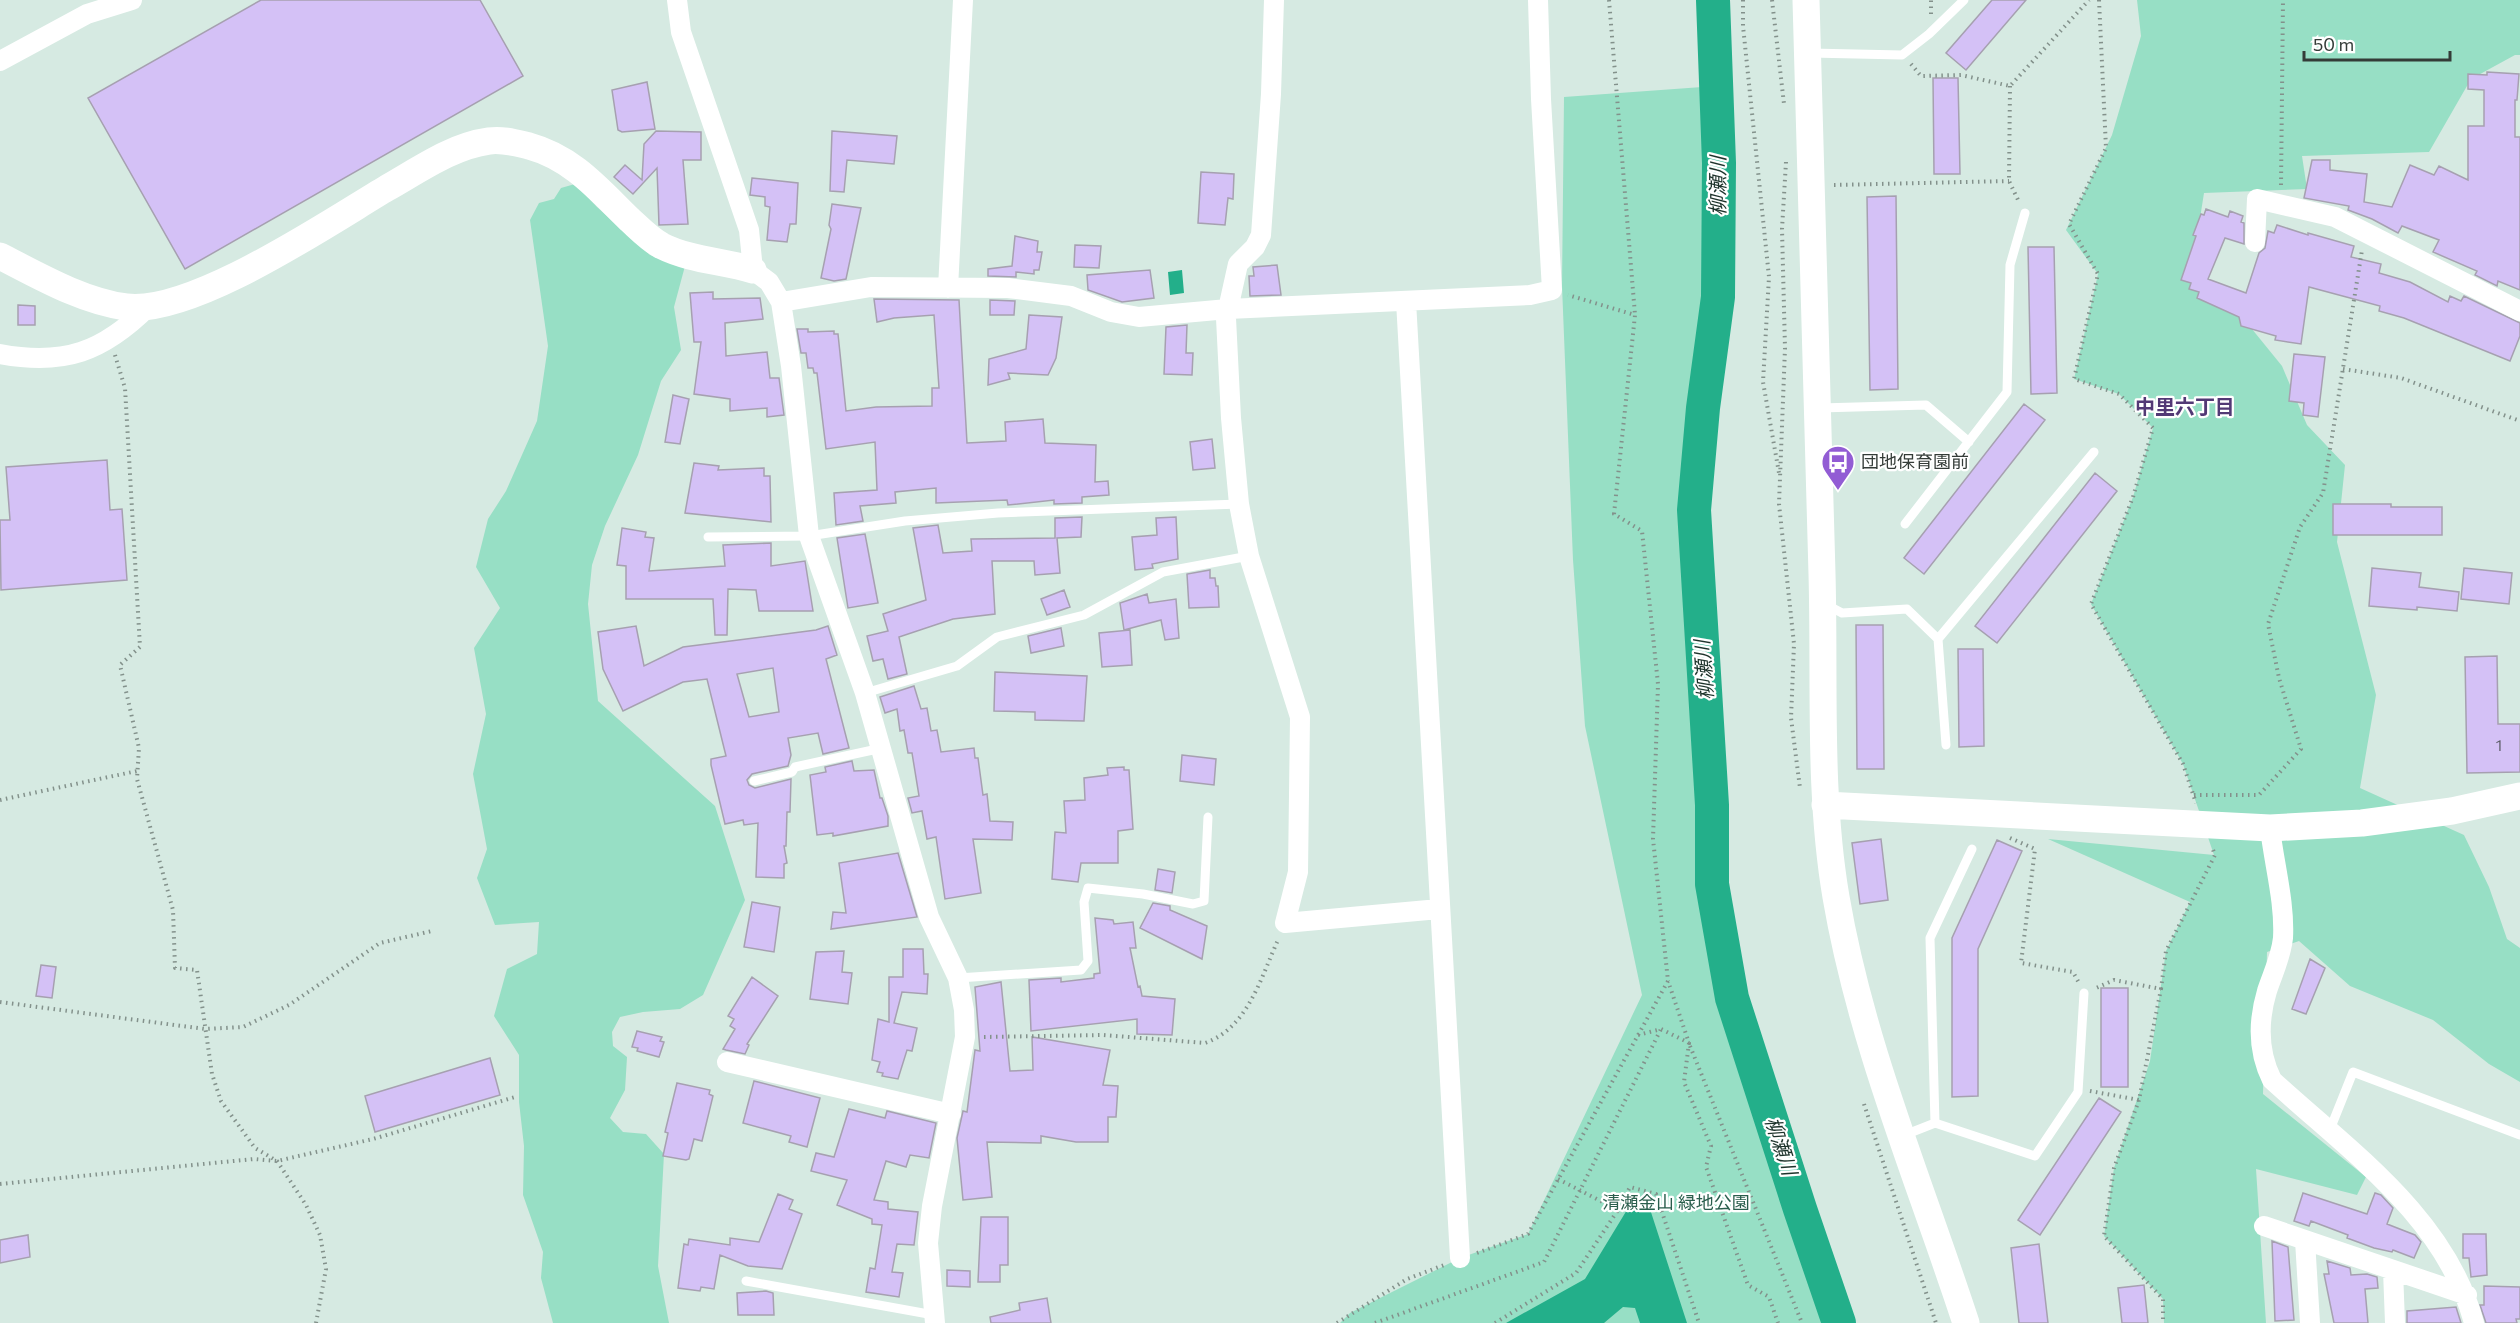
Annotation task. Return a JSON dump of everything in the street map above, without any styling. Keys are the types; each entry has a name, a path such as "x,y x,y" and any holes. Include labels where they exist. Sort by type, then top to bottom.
{"street":[{"path":"0,61 87,14 132,0"},
{"path":"677,0 681,32 749,230 753,270"},
{"path":"948,288 963,0"},
{"path":"1274,0 1271,94 1261,235 1255,247 1238,264 1228,309 1231,418 1239,504 1249,556 1300,717 1298,872 1285,923 1439,909"},
{"path":"781,302 871,287 1008,288 1071,296 1111,312 1139,317 1228,309 1530,295 1552,290 1540,99 1538,0"},
{"path":"1806,0 1823,603 1825,805 1831,863 1847,951 1863,1017 1966,1323"},
{"path":"0,256 65,288 126,307 149,306 183,299 262,262 428,164 459,149 490,141 511,141 555,154 576,167 647,236 662,246 683,254 753,270 769,282 781,302 791,366 809,536 865,693 929,917 958,978 964,1010 965,1037 932,1206 928,1243 934,1319"},
{"path":"2255,242 2257,199 2335,217 2474,290 2520,310"},
{"path":"1406,301 1460,1258"},
{"path":"0,354 27,359 57,357 91,349 110,341 149,306"},
{"path":"1825,805 2270,828 2362,823 2452,811 2520,796"},
{"path":"2270,828 2284,914 2279,960 2267,992 2262,1018 2260,1040 2263,1063 2272,1080 2384,1179 2422,1223 2467,1295 2474,1323"},
{"path":"727,1062 951,1114"},
{"path":"2264,1226 2467,1295"},
{"path":"2305,1240 2310,1323"},
{"path":"2393,1270 2395,1323"}],"lane":[{"path":"1807,52 1902,55 1929,34 1964,0"},
{"path":"1905,524 2007,392 2010,265 2025,213"},
{"path":"1818,408 1926,405 1969,442"},
{"path":"1938,639 2094,452"},
{"path":"708,537 809,536 905,521 998,513 1239,504"},
{"path":"865,693 957,666 997,637 1084,615 1163,572 1249,556"},
{"path":"1823,603 1842,613 1907,609 1938,639 1946,745"},
{"path":"754,781 792,772 795,767 882,748"},
{"path":"958,978 1080,970 1088,961 1084,902 1088,888 1143,894 1193,904 1204,901 1208,817"},
{"path":"1935,1123 1930,938 1972,849"},
{"path":"1902,1136 1935,1123 2035,1156 2078,1092 2084,993"},
{"path":"2329,1132 2353,1072 2520,1135"},
{"path":"746,1281 934,1319"}],"path":[{"path":"1609,0 1635,315 1614,514 1642,531 1658,684 1653,839 1668,981 1689,1043 1802,1323"},
{"path":"1743,0 1743,26 1769,277 1763,382 1780,480"},
{"path":"2025,213 2008,181 2010,86 2089,0"},
{"path":"2099,0 2106,148 2069,224 2098,274 2074,379 2119,394 2153,428 2133,496 2091,604 2183,764 2215,855 2166,951 2161,989 2139,1100 2114,1168 2104,1236 2163,1299 2163,1323"},
{"path":"2280,204 2283,0"},
{"path":"1902,55 1921,76 1961,75 2010,86"},
{"path":"1812,185 2008,181"},
{"path":"2194,795 2259,795 2301,749 2279,678 2268,624 2300,527 2324,493 2365,231"},
{"path":"1552,290 1635,315"},
{"path":"110,341 125,388 140,647 120,665 139,748 136,779 173,910 175,968 197,970 212,1074 221,1101 255,1148 277,1161 306,1205 320,1234 326,1269 316,1323"},
{"path":"2343,369 2401,378 2520,421"},
{"path":"0,800 137,771"},
{"path":"2007,837 2035,849 2020,963 2073,972 2084,993 2114,980 2161,989"},
{"path":"965,1037 1103,1035 1205,1043 1216,1039 1245,1012 1285,923"},
{"path":"0,1002 205,1029 243,1027 289,1005 380,943 432,931"},
{"path":"1337,1323 1407,1279 1527,1234 1668,981"},
{"path":"1638,1035 1661,1029 1689,1043"},
{"path":"1375,1323 1544,1262 1661,1029"},
{"path":"1689,1043 1684,1082 1711,1146 1706,1167 1748,1285 1769,1297 1778,1323"},
{"path":"2078,1092 2099,1091 2139,1100"},
{"path":"0,1184 254,1159 277,1161 373,1139 515,1097"},
{"path":"1558,1179 1618,1210"},
{"path":"1495,1323 1576,1273 1618,1210 1630,1187 1656,1194 1699,1323"}],"green space":[{"path":"2137,0 2520,0 2520,55 2515,55 2471,79 2429,152 2302,156 2307,189 2204,193 2192,269 2243,318 2282,366 2307,425 2345,465 2337,542 2376,695 2360,788 2464,835 2489,887 2507,939 2520,948 2520,1082 2489,1064 2433,1020 2350,986 2299,941 2267,952 2263,1094 2366,1177 2357,1195 2256,1169 2266,1323 2164,1323 2163,1299 2104,1236 2114,1168 2150,1061 2166,951 2190,902 2048,839 2214,855 2183,764 2091,604 2133,497 2153,428 2119,394 2074,379 2098,274 2066,230 2112,135 2141,36"},
{"name":"清瀬金山 緑地公園","path":"1716,86 1694,510 1712,884 1732,998 1844,1323 1340,1323 1350,1313 1460,1258 1528,1234 1642,995 1585,726 1573,560 1562,286 1564,97"},
{"path":"575,184 650,255 685,266 674,307 681,350 661,381 638,455 605,526 592,565 588,604 598,701 715,806 745,900 703,995 680,1009 643,1012 620,1017 612,1032 613,1046 627,1057 625,1090 610,1118 623,1132 646,1134 664,1154 658,1266 669,1323 553,1323 541,1278 543,1252 523,1195 524,1146 519,1102 519,1055 494,1016 507,969 537,954 539,922 495,925 477,878 487,849 473,774 486,714 474,648 500,608 476,567 488,519 506,491 537,421 548,346 530,220 539,203 554,199 561,188"}],"shaded area":[{"path":"1182,270 1184,293 1170,295 1168,272"},
{"path":"1633,1200 1649,1206 1687,1323 1640,1323 1635,1308 1623,1307 1604,1323 1506,1323 1585,1279"}],"building":[{"path":"261,0 480,0 523,76 185,269 88,98"},
{"path":"1992,0 2026,0 1966,70 1946,53"},
{"path":"2487,72 2519,74 2517,100 2515,100 2515,137 2520,137 2520,290 2498,281 2497,286 2475,275 2477,271 2433,252 2439,240 2402,226 2398,233 2372,219 2348,210 2349,206 2304,198 2312,160 2330,160 2330,170 2367,174 2364,202 2392,207 2410,165 2434,175 2439,166 2468,180 2468,126 2484,126 2484,90 2468,89 2468,74 2487,75"},
{"path":"1933,78 1958,78 1960,174 1934,174"},
{"path":"647,82 655,129 622,132 618,130 612,90"},
{"path":"656,131 701,132 701,160 683,160 688,224 659,225 657,168 633,194 614,177 625,165 642,180 644,144"},
{"path":"832,131 897,136 894,164 847,160 844,192 830,191"},
{"path":"1201,172 1234,174 1233,199 1228,198 1225,225 1198,223"},
{"path":"752,178 798,183 796,224 790,224 787,242 767,240 770,207 765,206 765,197 750,195"},
{"path":"1896,196 1898,389 1870,390 1867,197"},
{"path":"832,204 861,208 846,279 834,281 821,278 831,229 829,225"},
{"path":"2206,209 2228,217 2230,211 2243,216 2241,222 2244,223 2244,244 2225,238 2208,279 2246,293 2259,253 2265,248 2268,231 2274,233 2277,225 2308,235 2308,233 2354,246 2351,257 2381,264 2379,273 2410,282 2448,302 2450,296 2461,301 2464,296 2520,323 2520,336 2510,361 2404,318 2379,311 2380,306 2309,287 2301,344 2275,340 2276,336 2241,326 2239,317 2197,298 2199,292 2189,289 2191,283 2181,280 2196,236 2193,235 2201,214 2204,215"},
{"path":"1015,236 1038,241 1037,252 1042,252 1039,270 1034,270 1034,274 1016,272 1016,277 988,276 988,269 1012,266"},
{"path":"1075,245 1101,246 1099,268 1074,267"},
{"path":"2028,247 2054,247 2057,393 2031,394"},
{"path":"1277,265 1281,295 1250,296 1249,276 1254,276 1253,267"},
{"path":"1150,270 1154,298 1122,302 1088,290 1087,275"},
{"path":"713,292 713,299 760,298 763,319 725,323 726,356 767,352 770,378 779,378 784,415 767,417 767,408 730,411 730,399 694,394 701,342 694,342 690,293"},
{"path":"874,299 959,300 967,443 1006,441 1005,422 1043,419 1045,443 1096,445 1095,482 1108,481 1109,495 1082,497 1082,503 1054,504 1054,500 1008,505 1007,500 936,503 936,488 895,492 896,503 860,506 863,521 836,525 834,493 877,490 875,442 826,449 817,373 814,373 813,368 808,368 806,353 801,353 797,329 808,329 808,332 834,331 834,334 838,334 846,411 876,407 932,406 932,388 939,388 934,315 894,318 877,322"},
{"path":"990,300 1015,301 1014,315 990,315"},
{"path":"18,305 35,306 35,325 18,325"},
{"path":"1029,315 1062,317 1056,358 1048,375 1008,373 1010,379 988,385 989,359 1026,349"},
{"path":"1187,325 1186,353 1193,353 1192,375 1164,374 1166,327"},
{"path":"2294,354 2325,357 2318,417 2303,415 2304,403 2289,401"},
{"path":"673,395 689,399 680,444 665,442"},
{"path":"2024,404 2045,420 1924,574 1904,558"},
{"path":"1212,439 1215,468 1193,470 1190,442"},
{"path":"107,460 110,510 122,509 127,580 1,590 0,520 10,520 6,467"},
{"path":"694,463 719,466 718,470 764,468 764,476 770,476 771,522 685,513"},
{"path":"2095,473 2117,491 1997,643 1975,626"},
{"path":"2333,504 2442,507 2442,535 2333,535"},
{"path":"1082,517 1081,537 1057,538 1060,573 1035,575 1034,561 992,561 995,614 953,619 899,637 907,674 888,679 883,659 873,661 867,636 888,631 883,614 926,600 913,528 938,525 943,553 972,551 971,539 1055,538 1055,518"},
{"path":"1176,517 1178,559 1152,564 1153,568 1135,570 1132,537 1157,535 1156,518"},
{"path":"622,528 646,532 645,537 654,538 649,571 725,566 723,545 771,543 771,566 805,561 813,611 759,611 756,590 728,589 727,635 715,635 713,599 626,599 626,566 617,565"},
{"path":"865,534 878,603 848,608 837,538"},
{"path":"2372,568 2421,573 2419,587 2459,592 2457,611 2369,606"},
{"path":"2464,568 2512,573 2509,604 2461,599"},
{"path":"1210,570 1210,578 1215,578 1216,586 1218,586 1219,607 1189,608 1187,574"},
{"path":"1064,590 1070,607 1047,615 1041,599"},
{"path":"1147,594 1149,603 1176,599 1179,638 1165,640 1161,620 1124,630 1120,603"},
{"path":"1856,625 1883,625 1884,769 1857,769"},
{"path":"636,626 644,666 683,647 816,630 828,626 837,655 826,659 849,748 823,754 818,733 788,738 791,755 788,766 752,774 747,780 749,785 755,788 791,779 790,812 787,812 786,846 784,846 787,863 784,864 784,878 756,877 758,823 744,825 743,820 725,824 711,759 726,756 707,679 683,682 623,711 603,669 598,632","holes":["773,668 779,712 749,717 737,674"]},
{"path":"1061,628 1064,646 1031,653 1028,636"},
{"path":"1130,630 1132,665 1102,667 1099,633"},
{"path":"1958,649 1983,649 1984,746 1959,747"},
{"path":"2497,656 2498,724 2520,724 2520,772 2467,773 2465,657"},
{"path":"995,672 1087,676 1084,721 1035,720 1035,712 994,711"},
{"path":"914,686 921,709 927,708 931,731 937,730 941,752 974,748 975,758 978,758 983,795 987,794 990,821 1013,822 1012,840 973,839 981,893 945,899 936,837 927,839 922,811 912,813 908,798 919,796 912,753 908,753 904,730 900,731 897,709 885,713 880,697"},
{"path":"1182,755 1216,759 1214,785 1180,781"},
{"path":"852,761 854,771 874,770 880,798 882,798 888,816 888,826 833,836 833,833 817,835 810,775 826,772 825,767"},
{"path":"1124,767 1124,770 1129,770 1133,829 1118,831 1118,863 1081,863 1078,882 1052,879 1055,832 1066,833 1064,801 1085,800 1084,778 1108,775 1107,768"},
{"path":"1881,839 1888,900 1860,904 1852,843"},
{"path":"1997,840 2022,851 1978,949 1978,1096 1952,1097 1952,938"},
{"path":"898,853 917,917 831,929 833,912 846,913 839,863"},
{"path":"1158,869 1175,872 1172,893 1155,890"},
{"path":"752,902 780,907 774,952 744,947"},
{"path":"1153,903 1170,906 1170,910 1207,926 1202,959 1140,928"},
{"path":"1095,918 1113,920 1114,924 1133,922 1136,948 1130,948 1138,987 1140,986 1142,996 1175,999 1172,1035 1137,1034 1137,1019 1031,1031 1029,980 1061,978 1061,982 1094,978 1094,974 1100,973"},
{"path":"903,949 923,949 924,974 928,974 927,994 902,992 894,1023 917,1028 912,1051 907,1050 898,1079 882,1076 883,1073 877,1072 880,1062 872,1060 878,1019 889,1022 889,977 903,977"},
{"path":"844,951 842,972 852,973 848,1004 810,999 816,952"},
{"path":"2310,959 2325,968 2306,1014 2292,1009"},
{"path":"41,965 56,967 52,998 36,996"},
{"path":"752,977 778,996 747,1044 749,1045 745,1054 723,1049 735,1029 730,1026 734,1019 728,1016"},
{"path":"1001,982 1010,1071 1033,1070 1032,1037 1110,1050 1103,1085 1118,1086 1116,1117 1108,1117 1108,1142 1076,1142 1041,1136 1041,1143 987,1142 992,1197 963,1200 957,1138 963,1111 967,1112 975,1050 980,1051 975,987"},
{"path":"2101,988 2128,988 2128,1087 2101,1087"},
{"path":"637,1031 662,1037 660,1041 664,1042 659,1057 637,1051 638,1048 632,1047"},
{"path":"490,1058 500,1095 375,1132 365,1096"},
{"path":"754,1081 820,1098 807,1147 789,1142 791,1136 743,1123"},
{"path":"677,1083 710,1090 709,1094 713,1096 702,1141 694,1139 689,1159 686,1160 663,1156 668,1133 665,1132"},
{"path":"2099,1098 2121,1112 2040,1235 2018,1220"},
{"path":"849,1109 885,1118 887,1111 936,1123 929,1158 910,1155 906,1167 886,1161 874,1200 888,1202 888,1209 918,1212 914,1245 897,1244 892,1272 903,1273 899,1297 866,1292 870,1268 875,1269 882,1225 872,1224 872,1219 837,1205 847,1180 811,1171 816,1153 834,1157"},
{"path":"2303,1193 2367,1214 2375,1193 2381,1195 2393,1208 2387,1224 2415,1235 2421,1242 2414,1258 2393,1250 2392,1252 2374,1248 2311,1221 2309,1226 2294,1221"},
{"path":"778,1194 793,1200 789,1209 802,1214 782,1269 748,1266 720,1255 714,1289 701,1287 700,1291 678,1288 684,1244 688,1245 689,1239 730,1245 730,1238 759,1242"},
{"path":"981,1217 1008,1217 1008,1265 1000,1265 1000,1282 978,1282"},
{"path":"2463,1234 2486,1234 2487,1275 2471,1277 2469,1258 2463,1258"},
{"path":"28,1235 30,1257 0,1263 0,1240"},
{"path":"2272,1241 2288,1247 2294,1320 2275,1321"},
{"path":"2039,1244 2048,1323 2019,1323 2011,1248"},
{"path":"2327,1261 2350,1268 2351,1275 2367,1274 2377,1277 2378,1288 2365,1289 2368,1323 2334,1323 2324,1274 2329,1274"},
{"path":"947,1270 970,1271 970,1287 947,1286"},
{"path":"2144,1285 2148,1323 2122,1323 2118,1288"},
{"path":"2484,1286 2520,1287 2520,1319 2516,1319 2517,1323 2486,1323 2480,1305 2484,1305"},
{"path":"766,1291 773,1293 774,1315 738,1315 737,1293"},
{"path":"1047,1298 1051,1323 991,1323 990,1317 1020,1310 1019,1303"},
{"path":"2456,1307 2461,1323 2407,1323 2407,1311"}],"waterway":[{"name":"柳瀬川","path":"1713,0 1719,163 1718,297 1703,408 1694,510 1712,805 1712,884 1732,998 1839,1323"}],"place":[{"name":"団地保育園前","path":"1838,491"}],"district":[{"name":"中里六丁目","path":"2185,407"}]}
